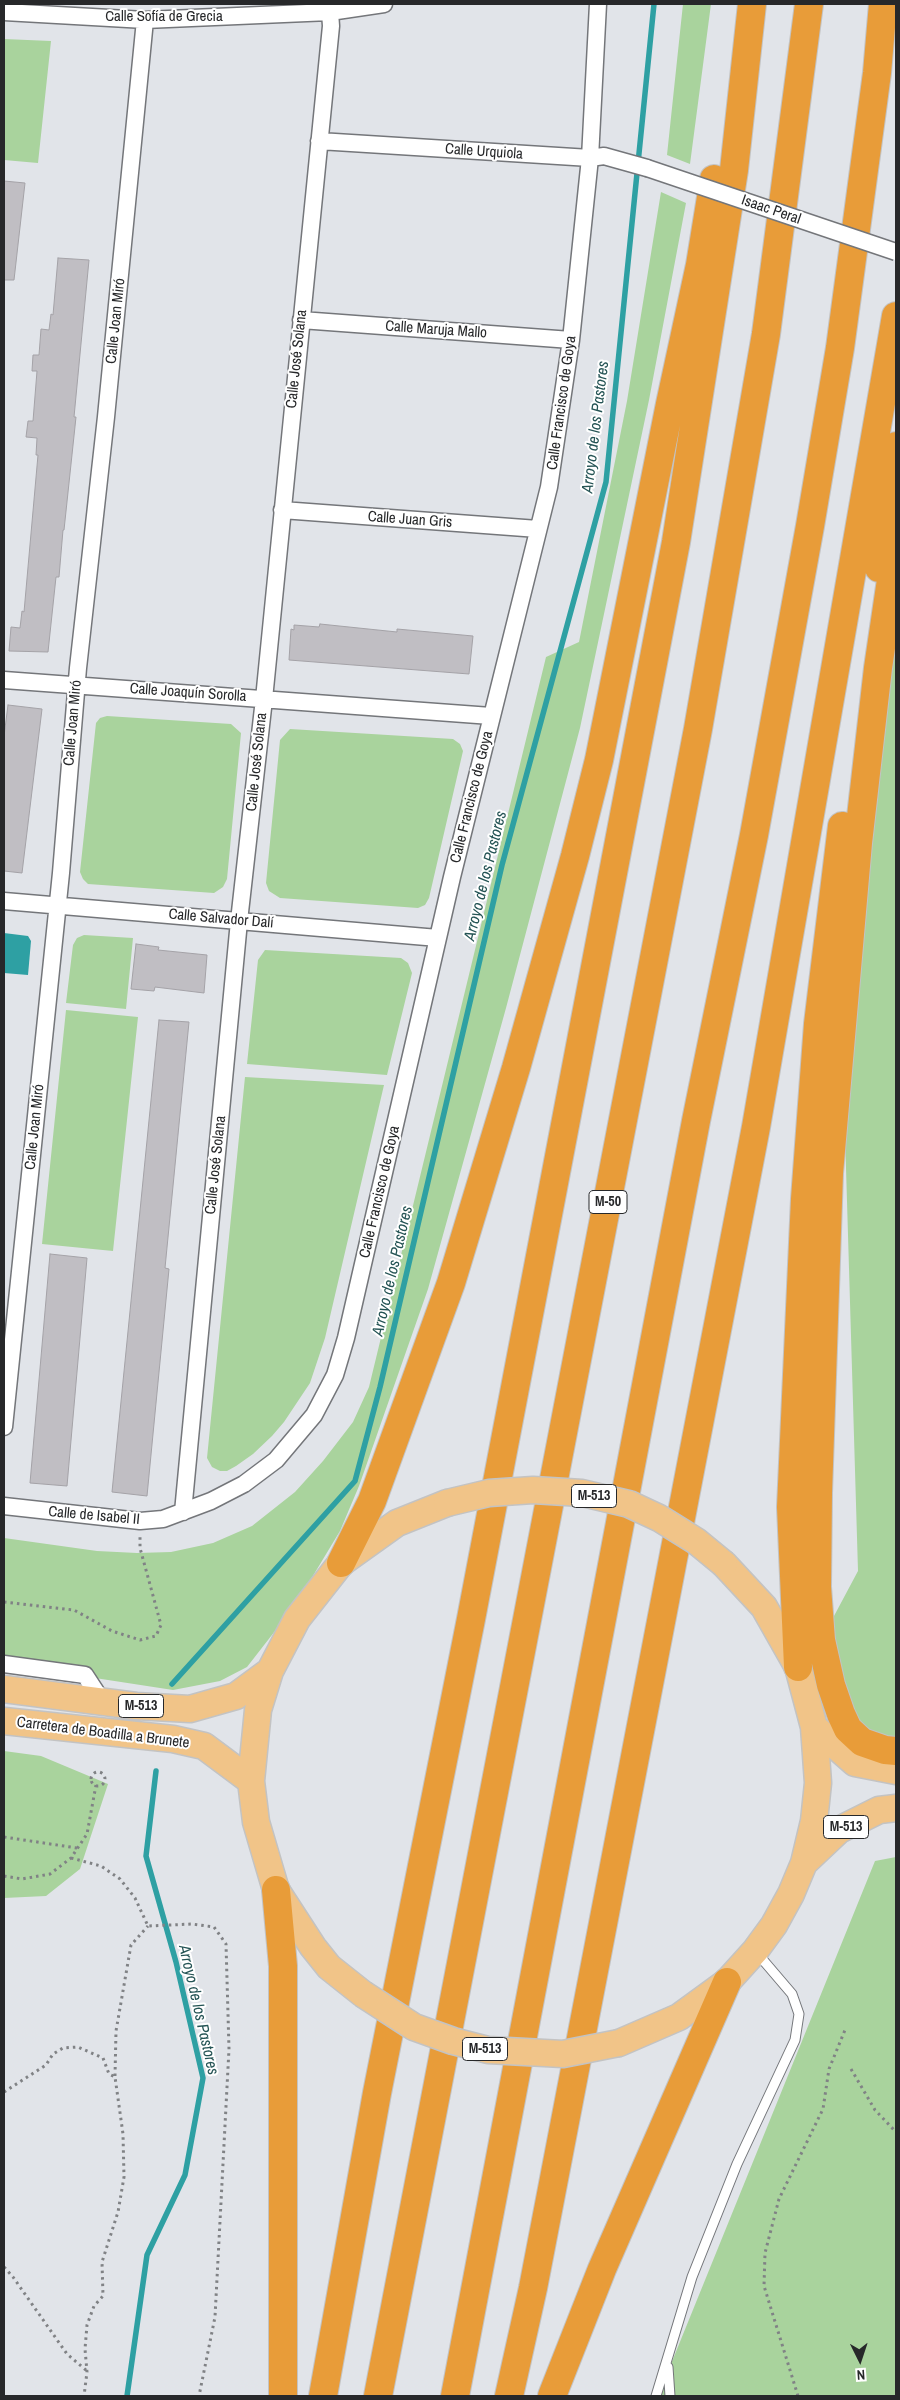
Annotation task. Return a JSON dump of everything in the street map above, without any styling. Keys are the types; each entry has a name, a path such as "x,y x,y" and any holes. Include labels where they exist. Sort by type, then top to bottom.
{"highway":[{"path":"342,1563 372,1501 451,1283 516,1068 575,856 599,760 670,404 700,265 725,112 736,4"},
{"path":"323,2396 376,2093 469,1628 676,542 733,180 752,4"},
{"name":"M-50","path":"378,2396 699,719 766,334 809,4"},
{"path":"455,2396 696,1120 754,835 810,526 840,348 883,4"},
{"path":"509,2396 535,2279 756,1127 896,316"},
{"path":"798,1667 792,1507 805,1199 818,1024 838,854 896,446"},
{"path":"896,546 878,668 858,843 829,1172 819,1483 818,1587 821,1640 830,1685 840,1714 848,1730 862,1742 885,1750 896,1751"},
{"path":"276,1890 283,1966 283,2396"},
{"path":"552,2396 602,2270 727,1982"}],"main road":[{"name":"M-513","path":"533,1490 582,1493 629,1504 660,1518 696,1541 724,1564 764,1607 798,1667 814,1727 818,1783 814,1821 804,1863 791,1894 774,1925 755,1951 727,1982 679,2017 619,2043 563,2054 488,2050 453,2041 414,2027 363,1994 324,1960 276,1890 256,1822 251,1781 258,1710 270,1672 297,1619 342,1563 397,1524 447,1503 489,1492 533,1490"},
{"name":"Carretera de Boadilla a Brunete","path":"4,1689 102,1702 190,1709 236,1696 270,1672"},
{"name":"Carretera de Boadilla a Brunete","path":"11,1724 173,1739 204,1746 251,1781"},
{"path":"814,1727 855,1763 896,1771"},
{"name":"M-513","path":"804,1863 840,1830 879,1810 896,1808"}],"street":[{"name":"Calle Sofía de Grecia","path":"4,12 145,20 330,12 384,4"},
{"name":"Calle Francisco de Goya","path":"183,1512 211,1501 244,1484 276,1460 314,1415 334,1375 346,1338 438,938 491,716 549,487 571,340 590,158 598,4"},
{"name":"Calle José Solana","path":"183,1512 239,921 264,699 331,26 330,12"},
{"name":"Calle Joan Miró","path":"4,1427 57,905 76,685 106,417 145,20"},
{"name":"Calle Urquiola","path":"319,141 590,158 604,156 646,168"},
{"name":"Isaac Peral","path":"646,168 896,252"},
{"name":"Calle Maruja Mallo","path":"301,320 571,340"},
{"name":"Calle Juan Gris","path":"282,510 538,529"},
{"name":"Calle Joaquín Sorolla","path":"4,680 491,716"},
{"name":"Calle Salvador Dalí","path":"4,900 438,938"},
{"name":"Calle de Isabel II","path":"4,1506 140,1521 164,1519 183,1512"},
{"path":"4,1664 85,1675 102,1702"}],"lane":[{"path":"656,2396 668,2362 692,2277 738,2164 795,2040 798,2014 792,1994 755,1951"},
{"path":"668,2362 670,2396"}],"path":[{"path":"4,1602 74,1610 112,1631 140,1640 156,1636 161,1625 141,1553"},
{"path":"97,1772 104,1776 104,1782 96,1785 91,1781 92,1776 97,1772"},
{"path":"4,1876 22,1878 50,1874 71,1858 87,1834 96,1785"},
{"path":"4,1837 78,1848"},
{"path":"71,1858 101,1866 120,1880 135,1898 148,1926"},
{"path":"84,2396 87,2372 85,2349 87,2325 94,2306 102,2296 102,2262 118,2212 124,2177 123,2134 115,2077 116,2031 131,1945 148,1926 192,1924 214,1927 226,1944 230,2049 215,2317 199,2396"},
{"path":"798,2396 764,2286 765,2252 779,2199 823,2109 829,2069 845,2030"},
{"path":"4,2092 41,2069 53,2054 63,2048 78,2047 102,2058 109,2074 115,2077"},
{"path":"851,2068 875,2110 896,2132"},
{"path":"4,2267 14,2277 24,2295 67,2354 87,2372"}],"green space":[{"path":"683,4 711,4 690,164 667,155"},
{"path":"4,39 51,41 38,163 4,160"},
{"path":"661,192 686,203 649,400 580,728 506,1008 428,1289 359,1486 340,1531 296,1604 247,1667 220,1681 173,1690 4,1664 4,1538 97,1551 137,1553 171,1552 213,1543 252,1526 295,1492 323,1461 353,1422 369,1387 546,657 579,642 627,401"},
{"path":"896,601 896,1748 857,1730 826,1631 858,1571 843,1067"},
{"path":"107,716 231,724 241,733 227,879 223,887 214,893 88,884 83,879 80,872 96,723 100,718"},
{"path":"290,729 453,739 460,744 463,751 429,898 425,905 418,908 280,898 269,891 266,883 280,740"},
{"path":"84,935 133,938 126,1009 66,1003 73,945 77,938"},
{"path":"265,950 401,958 408,963 412,973 387,1075 247,1064 258,960"},
{"path":"66,1010 138,1017 113,1251 42,1244"},
{"path":"245,1077 384,1085 325,1338 310,1383 284,1422 272,1436 253,1454 236,1466 227,1471 220,1471 212,1467 207,1458"},
{"path":"4,1751 41,1756 108,1784 80,1869 46,1896 4,1898"},
{"path":"896,1857 896,2396 658,2396 875,1861"}],"water":[{"path":"4,933 28,936 31,941 28,975 4,973"}],"building":[{"path":"4,181 25,183 14,280 4,280"},
{"path":"58,258 89,260 74,417 76,417 59,577 56,577 48,652 9,651 11,627 20,628 22,611 24,612 38,455 36,455 37,438 26,437 28,421 33,421 37,371 32,371 33,355 39,355 41,329 49,330 51,314 53,315"},
{"path":"320,624 397,632 397,629 473,636 469,674 289,660 291,629 294,630 294,625 319,627"},
{"path":"8,705 42,709 22,873 4,871 4,736"},
{"path":"136,944 159,947 158,950 207,955 204,993 155,987 154,991 131,989"},
{"path":"159,1020 189,1022 165,1268 169,1269 147,1496 112,1492"},
{"path":"50,1254 87,1258 67,1486 30,1483"}],"waterway":[{"name":"Arroyo de los Pastores","path":"172,1684 355,1481 380,1387 502,865 606,482 654,4"},
{"name":"Arroyo de los Pastores","path":"127,2396 147,2255 185,2175 203,2078 176,1962 146,1856 156,1771"}]}
